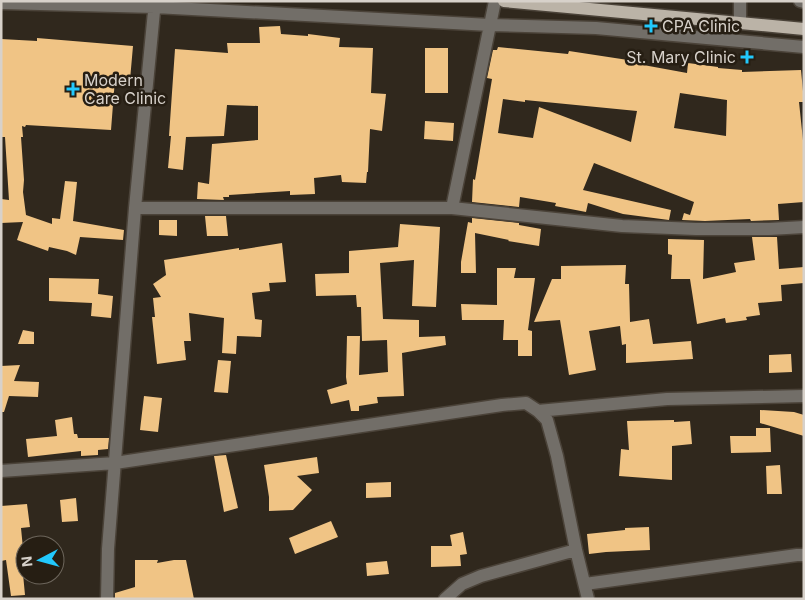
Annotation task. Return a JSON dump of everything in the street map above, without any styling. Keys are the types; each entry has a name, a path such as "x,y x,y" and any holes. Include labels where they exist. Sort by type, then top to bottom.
{"main road":[{"path":"504,1 804,30"}],"street":[{"path":"452,208 495,1"},
{"path":"740,1 740,23"},
{"path":"1,3 155,4 490,25 596,28 804,47"},
{"path":"107,599 108,549 135,208 155,4"},
{"path":"135,208 452,208 622,226 696,230 804,227"},
{"path":"538,411 667,399 804,396"},
{"path":"1,471 115,463 502,405 526,404 538,411 546,420 557,456 588,599"},
{"path":"444,599 462,584 481,576 576,550"},
{"path":"585,584 804,555"}],"building":[{"path":"280,26 281,34 308,36 308,34 340,38 339,47 373,48 371,93 386,94 382,131 370,129 366,183 342,182 341,175 314,178 315,194 290,195 290,191 229,195 229,197 223,197 224,200 197,199 198,182 209,184 212,144 258,140 258,106 227,105 224,136 186,137 183,170 168,168 175,49 228,53 227,43 260,43 259,27"},
{"path":"37,38 133,46 130,80 115,79 111,130 22,126 23,192 26,215 52,224 52,218 60,219 65,181 77,182 73,221 124,230 123,240 80,237 76,255 49,247 48,251 17,240 23,222 1,223 1,199 9,200 5,137 1,137 1,39 37,41"},
{"path":"498,47 568,54 569,51 628,60 627,62 687,73 688,63 742,70 742,72 801,70 804,102 799,102 804,150 804,202 778,204 779,220 682,220 684,213 690,215 694,202 594,163 583,190 671,210 669,220 623,214 588,203 586,212 555,206 556,203 520,197 519,207 472,202 473,179 475,180 492,79 487,78 493,50 497,50","holes":["680,93 727,100 726,136 674,128","503,99 637,111 631,142 539,107 533,138 498,133"]},
{"path":"425,48 448,48 448,93 425,93"},
{"path":"425,121 454,123 453,141 424,139"},
{"path":"205,216 226,216 228,236 207,236"},
{"path":"472,218 519,223 519,225 541,229 539,246 475,233 476,273 461,273 468,222 472,223"},
{"path":"159,220 177,220 177,236 159,235"},
{"path":"400,224 440,227 436,307 412,306 414,260 380,263 383,319 419,320 419,337 445,336 446,345 402,353 404,396 377,397 378,403 359,406 359,411 351,411 349,400 331,404 327,390 347,384 347,336 360,336 359,375 388,372 387,340 362,341 361,307 357,307 356,295 316,296 315,274 349,273 349,251 398,247"},
{"path":"752,237 777,237 779,269 804,267 804,283 781,285 782,301 758,303 760,315 746,317 747,320 726,323 725,318 697,324 690,279 671,279 672,255 668,254 668,239 704,240 703,279 736,272 734,263 755,260"},
{"path":"282,243 286,282 269,283 270,291 252,293 255,319 262,320 261,337 237,336 236,354 222,353 224,318 189,313 191,341 184,341 186,360 157,364 152,317 155,317 153,298 161,297 153,284 166,275 164,260"},
{"path":"626,265 625,284 629,284 630,322 649,319 653,344 691,341 693,359 626,363 626,344 622,345 620,326 589,331 596,370 569,375 560,320 534,322 552,279 561,279 561,266"},
{"path":"497,268 516,268 514,278 535,278 528,330 532,331 532,356 518,356 518,340 503,340 504,320 462,320 461,304 497,305"},
{"path":"49,278 99,279 98,294 113,296 111,318 91,316 92,303 49,301"},
{"path":"23,330 34,332 34,344 18,344"},
{"path":"791,354 792,372 769,373 769,355"},
{"path":"218,360 231,361 228,393 214,392"},
{"path":"20,365 14,381 39,382 38,397 9,396 4,412 1,412 1,366"},
{"path":"144,396 162,398 158,432 140,430"},
{"path":"760,410 794,412 804,415 804,436 760,423"},
{"path":"72,417 74,434 77,434 78,438 109,438 108,449 98,450 98,455 81,456 81,451 28,457 26,439 57,436 55,420"},
{"path":"674,420 674,422 690,421 692,444 672,446 672,480 619,476 621,449 629,450 627,421"},
{"path":"756,428 770,428 771,452 731,453 730,436 756,436"},
{"path":"226,455 238,508 224,512 214,456"},
{"path":"317,457 319,473 297,476 312,490 293,510 269,511 269,497 264,465"},
{"path":"780,465 782,494 767,494 766,466"},
{"path":"391,482 391,497 366,498 366,483"},
{"path":"76,498 78,521 62,522 60,500"},
{"path":"27,504 30,527 21,528 22,535 15,535 15,585 24,585 25,595 11,596 6,560 1,561 1,506"},
{"path":"331,521 338,537 295,554 289,538"},
{"path":"649,527 650,550 589,554 587,534 625,530 625,528"},
{"path":"463,532 467,554 460,555 461,566 431,567 431,546 452,546 450,535"},
{"path":"135,560 158,560 157,563 186,560 194,599 115,599 115,593 135,587"},
{"path":"387,561 389,574 367,576 366,563"}],"place":[{"name":"CPA Clinic","path":"651,26"},
{"name":"St. Mary Clinic","path":"747,57"},
{"name":"Modern Care Clinic","path":"73,89"}]}
